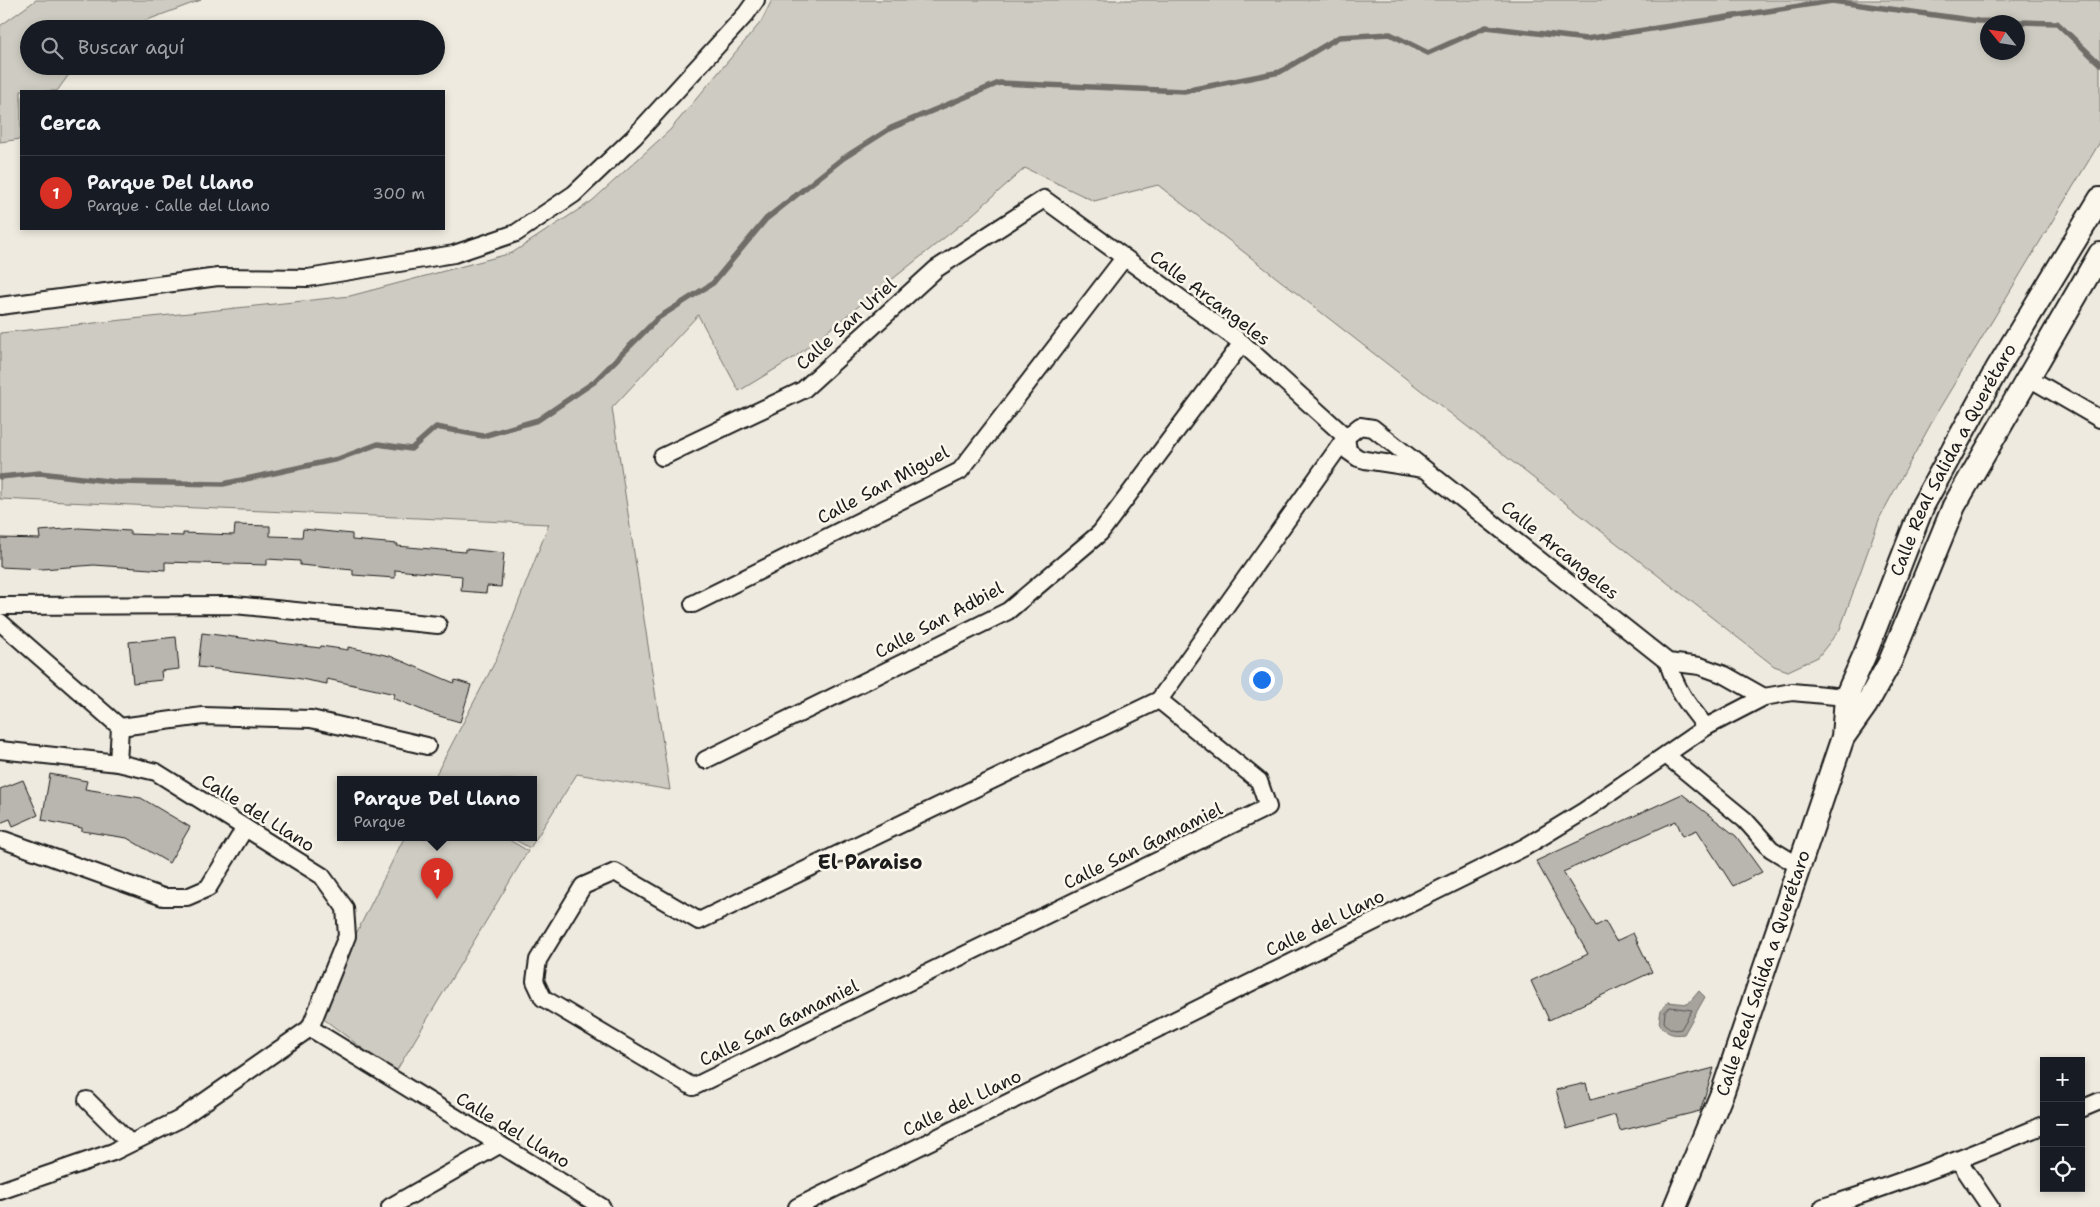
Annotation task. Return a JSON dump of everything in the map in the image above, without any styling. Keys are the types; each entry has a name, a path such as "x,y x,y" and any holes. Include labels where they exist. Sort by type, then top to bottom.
{"street":[{"path":"0,306 218,277 308,278 454,254 516,232 574,194 634,137 746,14 756,0"},
{"name":"Calle Arcangeles","path":"1044,198 1242,343 1346,437 1348,451 1358,458 1426,469"},
{"name":"Calle San Uriel","path":"662,457 804,390 936,269 1044,198"},
{"name":"Calle Real Salida a Querétaro","path":"1675,1207 1723,1090 1856,701 1865,654 1922,506 1997,369 2100,199"},
{"name":"Calle Real Salida a Querétaro","path":"1856,701 1890,662 1954,506 2100,254"},
{"name":"Calle San Miguel","path":"693,604 960,471 1124,258"},
{"name":"Calle San Adbiel","path":"705,760 1008,611 1100,533 1242,343"},
{"path":"2028,378 2100,419"},
{"name":"Calle Arcangeles","path":"1346,437 1360,426 1373,428 1668,662"},
{"name":"Calle San Gamamiel","path":"1160,700 1259,781 1268,807 694,1087 543,998 535,981 538,960 583,886 598,878 615,872 699,921 1160,700 1346,437"},
{"path":"0,606 234,605 438,625"},
{"path":"0,622 120,726 203,716 311,719 427,746"},
{"path":"1706,727 1688,705 1674,682 1668,662 1700,666 1725,676 1764,697"},
{"name":"Calle del Llano","path":"796,1207 1525,847 1584,811 1706,727 1764,697 1792,692 1856,701"},
{"path":"118,763 120,726"},
{"name":"Calle del Llano","path":"0,750 118,763 156,772 322,876 345,908 346,936 310,1028 602,1207"},
{"path":"1666,754 1745,820 1771,849 1799,866"},
{"path":"4,840 163,897 188,897 208,888 245,828"},
{"path":"0,1191 112,1152 178,1120 310,1028"},
{"path":"87,1100 130,1143"},
{"path":"2085,1107 2100,1101"},
{"path":"1834,1206 1959,1161 2040,1127"},
{"path":"390,1207 499,1145"},
{"path":"1959,1161 1990,1207"}],"shaded area":[{"path":"36,0 201,0 147,20 20,20 20,75 69,75 58,90 20,90 20,139 0,142 0,26"},
{"path":"772,0 2100,0 2100,142 1939,409 1880,517 1840,629 1818,657 1788,671 1774,666 1158,185 1094,201 1025,168 964,222 795,357 739,391 698,315 612,408 670,790 577,774 537,837 537,776 435,776 496,660 549,524 0,499 0,333 350,296 512,253 592,201 670,130 761,22"},
{"path":"402,841 511,841 528,851 395,1073 321,1017 350,946"},
{"path":"517,841 534,841 530,848"}],"water":[{"path":"1699,991 1705,997 1684,1034 1672,1034 1664,1029 1659,1023 1661,1010 1668,1002 1688,1004"}],"building":[{"path":"235,525 270,526 270,536 302,537 303,529 352,534 352,540 398,544 397,546 465,552 465,549 504,553 501,587 487,586 486,593 461,591 462,576 395,570 395,578 353,575 353,570 300,565 300,561 267,559 267,565 165,562 165,570 94,565 42,569 0,567 0,538 40,539 39,531 79,528 130,531 130,534 183,536 183,533 234,535"},
{"path":"202,633 320,648 321,646 348,650 348,647 390,656 454,683 455,680 471,685 460,722 429,713 393,698 395,694 327,679 327,684 296,678 198,667"},
{"path":"176,637 179,669 161,671 162,680 133,683 129,642"},
{"path":"50,774 87,781 85,789 141,798 190,827 169,863 127,838 82,831 82,828 42,820"},
{"path":"23,780 38,815 13,826 10,819 0,823 0,789"},
{"path":"1682,794 1736,836 1762,872 1733,886 1697,830 1683,836 1676,821 1563,872 1596,926 1605,921 1616,941 1633,933 1652,972 1549,1020 1531,981 1588,954 1536,861"},
{"path":"1714,1068 1700,1111 1620,1131 1615,1115 1567,1129 1556,1090 1586,1083 1590,1100"}],"waterway":[{"path":"0,477 40,473 116,482 223,484 338,459 378,444 411,449 436,427 483,436 538,420 594,382 658,318 713,283 766,219 842,159 891,128 999,83 1184,91 1280,72 1339,37 1390,34 1428,53 1486,27 1586,39 1832,1 1978,21 2057,23 2100,64"}],"place":[{"name":"Parque Del Llano","path":"437,899"}],"district":[{"name":"El Paraiso","path":"870,862"}]}
